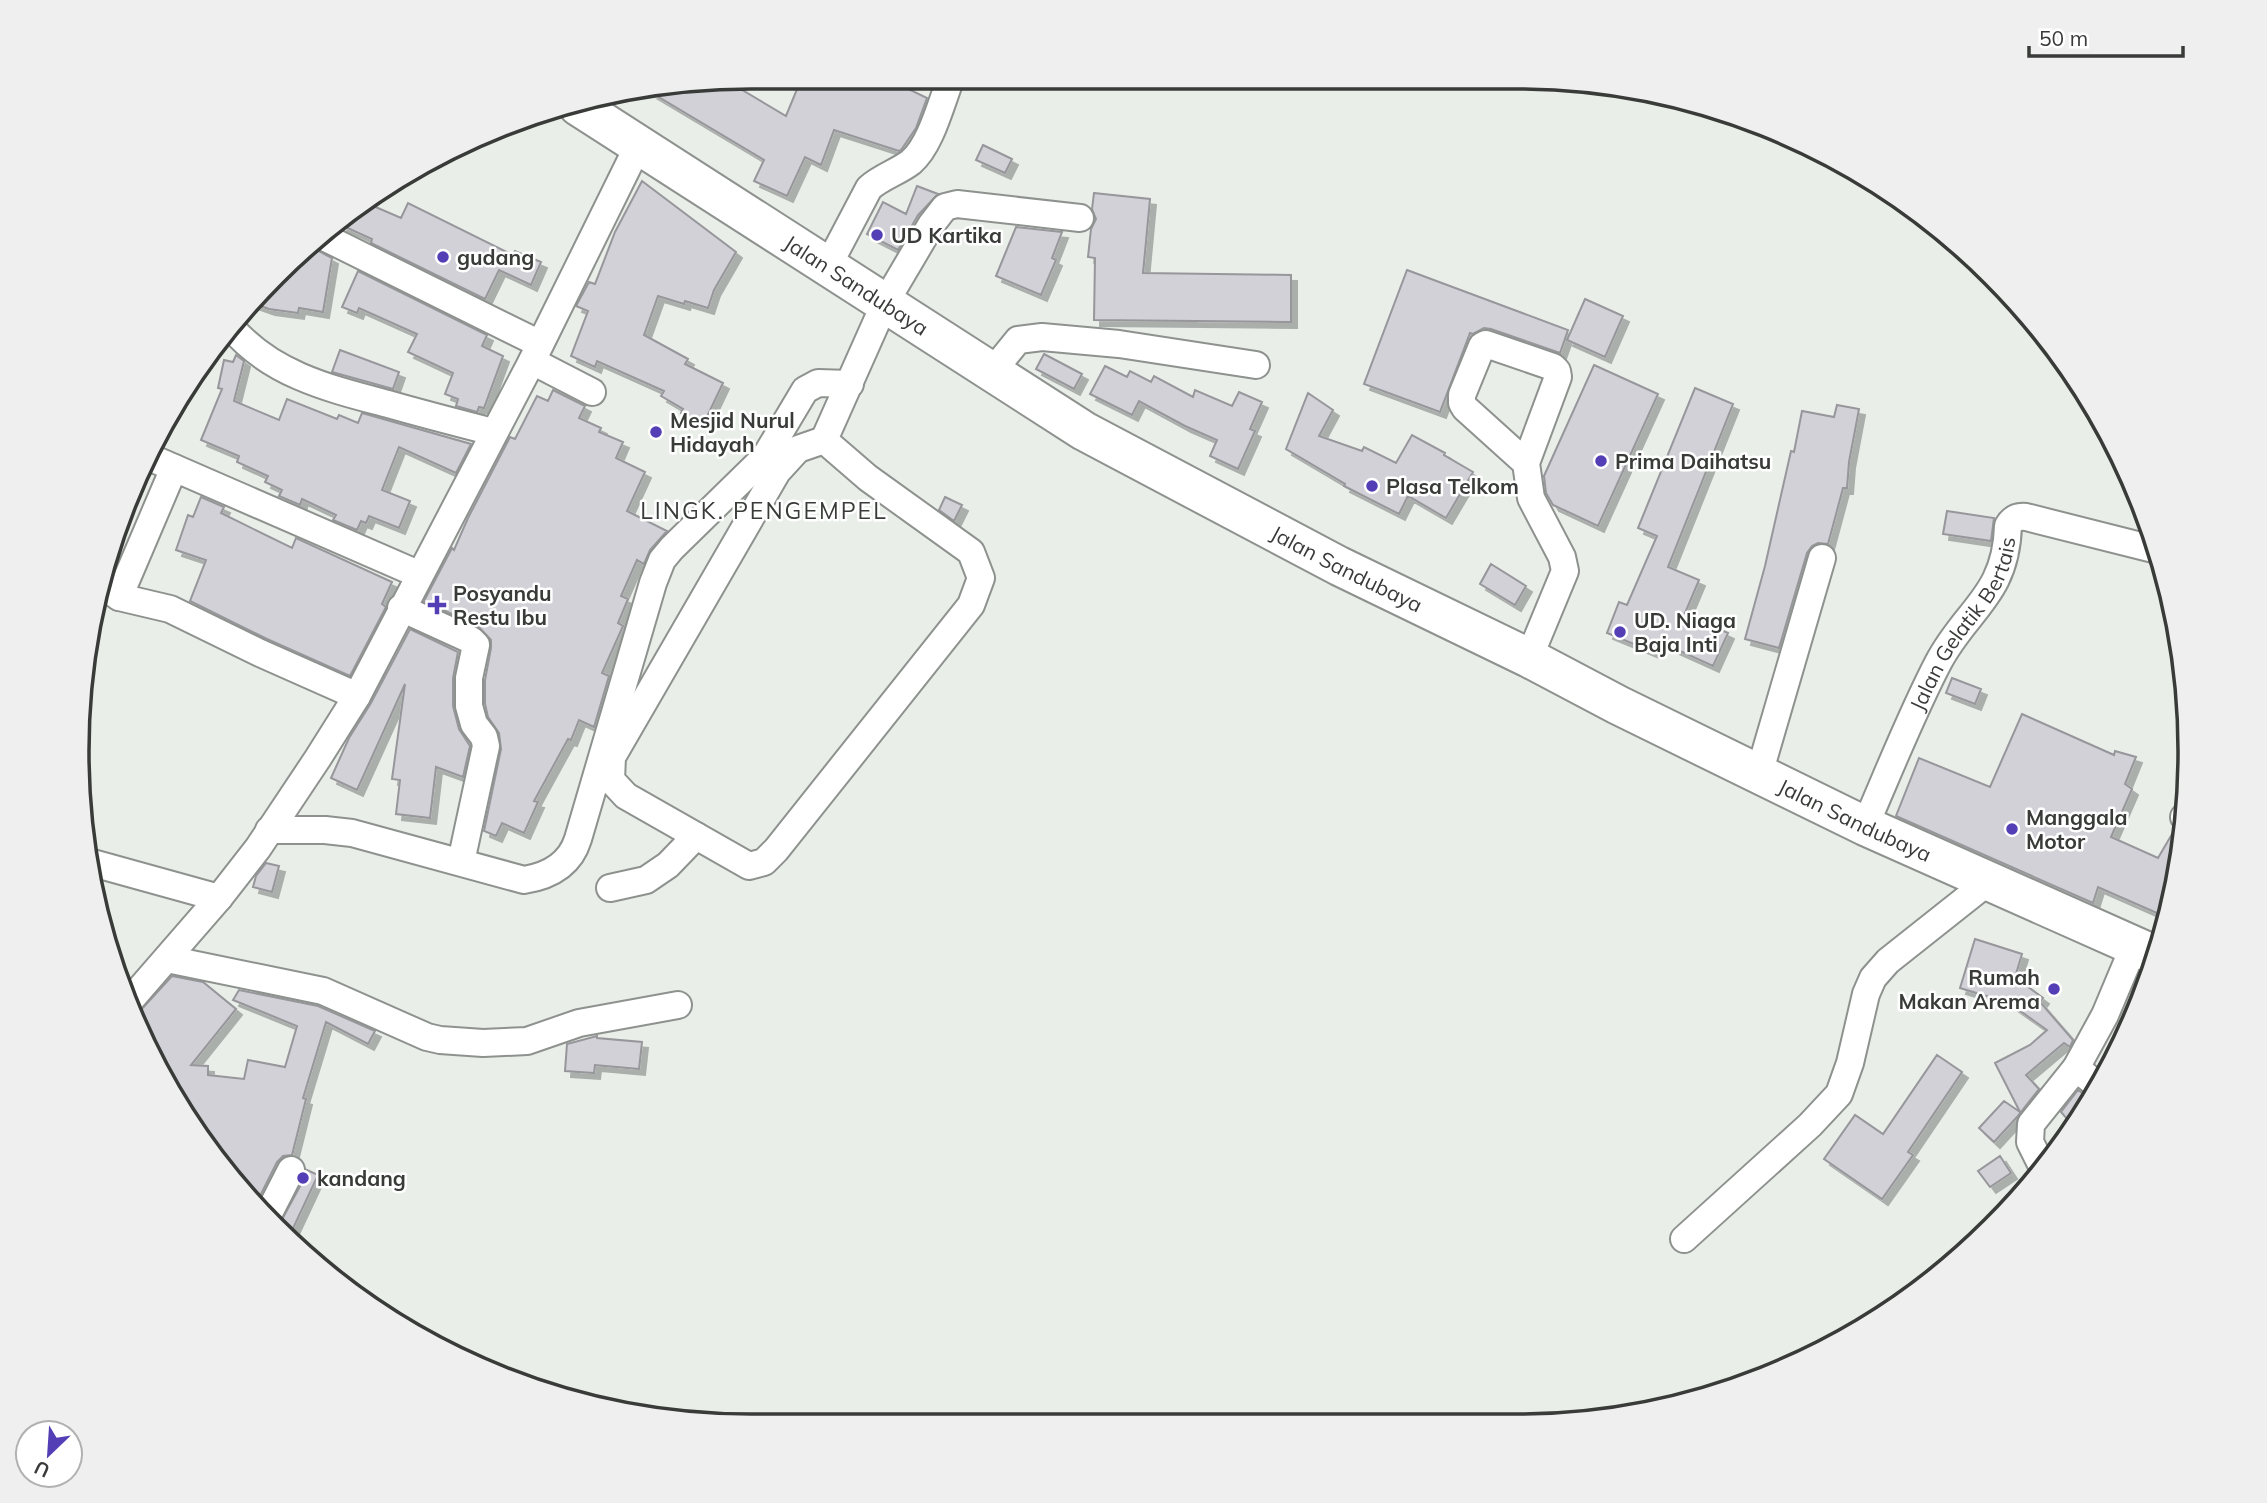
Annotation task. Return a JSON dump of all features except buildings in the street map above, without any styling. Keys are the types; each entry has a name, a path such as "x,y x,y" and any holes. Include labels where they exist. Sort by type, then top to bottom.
{"highway":[{"name":"Jalan Sandubaya","path":"586,111 828,266 879,318 992,372 1084,431 1160,472 1339,566 1865,826 2145,951"}],"street":[{"path":"828,266 869,188 908,164 923,148 947,89"},
{"path":"136,994 225,890 264,839 357,696 418,574 536,353 639,144"},
{"path":"824,440 868,478 971,552 981,578 971,605 764,862 749,866 626,796 611,780 612,757 777,472 798,449 824,440 879,318 931,225 945,206 957,204 1080,218"},
{"path":"331,241 536,353 592,392"},
{"path":"237,335 294,375 314,384 493,432"},
{"path":"992,372 1018,340 1042,337 1119,344 1256,365"},
{"path":"264,839 325,830 352,833 463,854 524,880 547,874 565,862 578,839 653,583 662,561 679,539 765,457 804,390 818,383 852,380"},
{"path":"157,461 418,574"},
{"path":"1526,463 1531,498 1562,557 1565,571 1529,658"},
{"path":"174,468 113,593 170,609 235,642 357,696"},
{"name":"Jalan Gelatik Bertais","path":"1865,826 1939,660 1989,594 1999,575 2004,558 2007,526 2010,522 2018,517 2026,517 2145,547"},
{"path":"1759,774 1822,558"},
{"path":"401,608 471,640 476,645 469,678 470,706 474,724 486,744 463,854"},
{"path":"610,888 646,880 668,865 696,836"},
{"path":"99,864 225,890"},
{"path":"1684,1239 1810,1125 1839,1094 1850,1063 1866,994 1873,978 1888,961 1989,881"},
{"path":"2038,1159 2029,1136 2031,1124 2076,1068 2145,951"},
{"path":"167,959 323,991 427,1037 440,1040 483,1043 527,1041 579,1023 678,1005"},
{"path":"2076,1068 2091,1080"},
{"path":"272,1208 291,1170"}],"place":[{"name":"UD Kartika","path":"877,235"},
{"name":"gudang","path":"443,257"},
{"name":"Mesjid Nurul Hidayah","path":"656,432"},
{"name":"Prima Daihatsu","path":"1601,461"},
{"name":"Plasa Telkom","path":"1372,486"},
{"name":"Posyandu Restu Ibu","path":"437,605"},
{"name":"UD. Niaga Baja Inti","path":"1620,632"},
{"name":"Manggala Motor","path":"2012,829"},
{"name":"Rumah Makan Arema","path":"2054,989"},
{"name":"kandang","path":"303,1178"}],"district":[{"name":"LINGK. PENGEMPEL","path":"764,510"}]}
